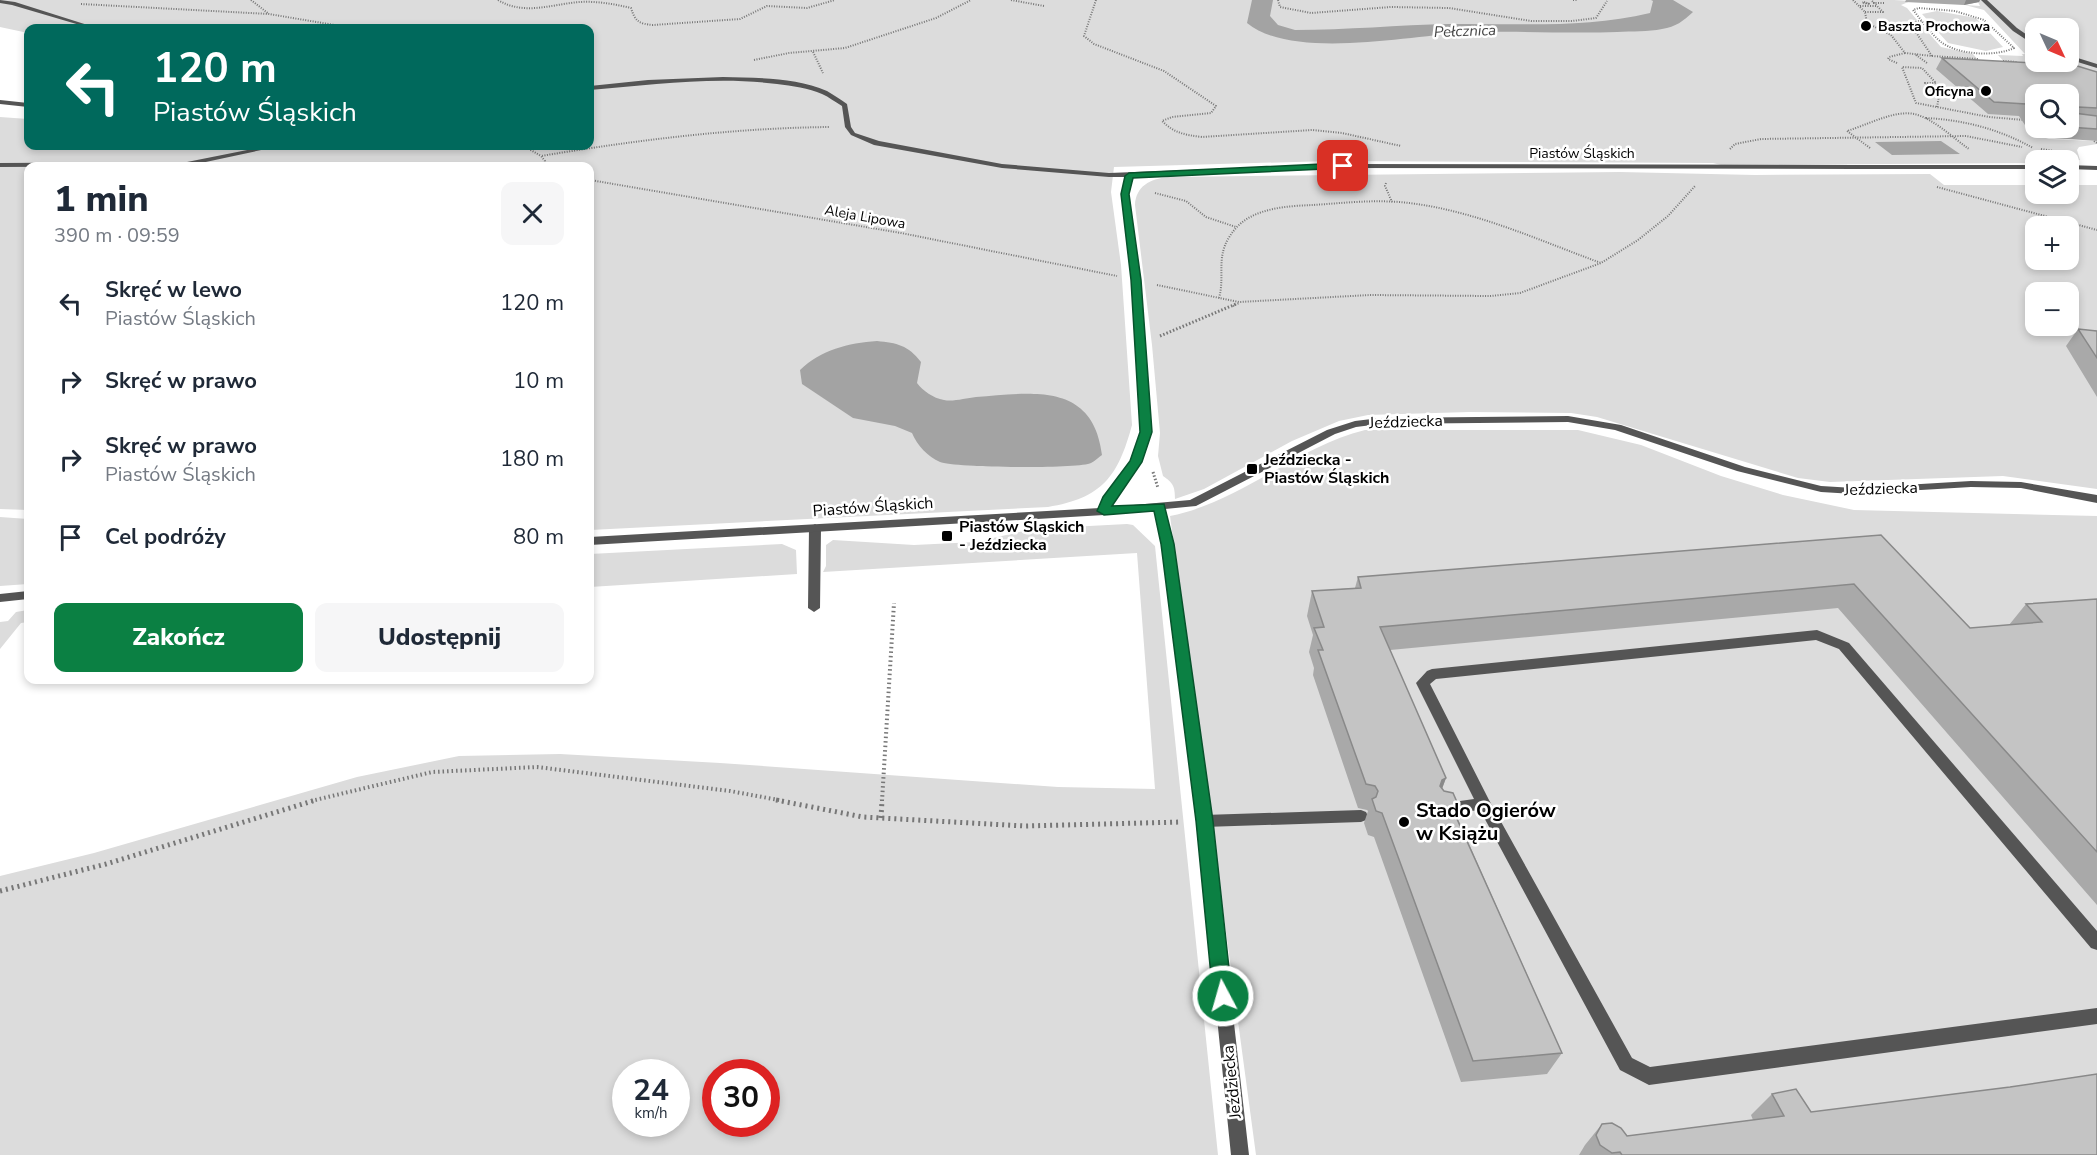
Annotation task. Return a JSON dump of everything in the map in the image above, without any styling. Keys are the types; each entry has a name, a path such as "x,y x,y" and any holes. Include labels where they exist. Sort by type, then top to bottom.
{"street":[{"path":"1984,0 2002,15 2016,33 2025,38"},
{"path":"0,1 14,3 81,24"},
{"path":"2079,60 2097,66"},
{"path":"594,88 735,79 791,83 823,90 840,99 845,105 848,127"},
{"path":"0,102 24,105"},
{"name":"Piastów Śląskich","path":"848,127 853,135 861,139 920,153 1002,166 1129,176 1343,166 2025,167"},
{"path":"197,162 256,150"},
{"path":"0,165 24,165"},
{"path":"2079,167 2097,168"},
{"path":"1104,511 1110,497 1136,462 1146,432 1136,280 1126,208 1126,186 1129,176"},
{"name":"Jeździecka","path":"1240,1155 1204,821 1168,544 1160,507 1192,503 1208,497 1331,432 1355,423 1568,419 1595,422 1626,430 1752,472 1821,489 1854,492 1971,484 2021,485 2097,499"},
{"name":"Piastów Śląskich","path":"594,541 1160,507"},
{"path":"814,528 814,608"},
{"path":"0,598 24,595"},
{"path":"2097,943 1844,646 1817,635 1432,674 1423,683 1484,804 1626,1064 1648,1076 2097,1016"},
{"path":"1440,809 1484,804"},
{"path":"1204,821 1361,816"}],"path":[{"path":"250,0 269,14"},
{"path":"498,0 511,8 582,2 622,6 631,8 635,20 641,24 653,25 740,20 766,6 807,8 835,0"},
{"path":"813,52 845,48 909,28 936,18 971,0"},
{"path":"1011,0 1044,6"},
{"path":"1096,0 1084,36 1094,44 1164,71 1216,106 1211,114 1172,117 1162,121 1164,126 1177,134 1204,137 1245,136 1292,130 1332,132 1403,147"},
{"path":"1278,0 1280,7 1311,13 1391,7 1449,8 1531,21 1572,21 1596,18 1606,0"},
{"path":"1573,0 1578,0"},
{"path":"1854,1 1885,3"},
{"path":"1854,1 1865,12 1867,24 1875,25 1891,35 1905,53"},
{"path":"1867,2 1877,6"},
{"path":"1859,6 1867,2 1877,6 1883,13 1865,12"},
{"path":"78,4 269,14 328,24"},
{"path":"1939,6 1942,10"},
{"path":"1919,8 1955,11 1984,20 2014,48 2002,53 1963,50 1946,45 1923,21 1913,10 1919,8"},
{"path":"1923,21 1908,22 1932,56"},
{"path":"1983,52 1988,58"},
{"path":"1897,63 1888,59 1889,57 1905,53 1978,59"},
{"path":"1916,54 1927,63"},
{"path":"2003,61 2025,63"},
{"path":"1937,107 1939,96 1925,83 1936,83 1922,68 1902,67 1916,103 1989,117 2025,120"},
{"path":"1872,150 1847,131 1900,114 1968,123 1993,129 2034,148"},
{"path":"1924,118 1974,153"},
{"path":"594,146 692,134 848,127"},
{"path":"1737,167 1730,148 1747,141 1761,139 1951,136 1980,138 2048,150"},
{"path":"531,150 541,156 545,162"},
{"path":"541,156 573,150"},
{"path":"1139,345 1239,302 1370,296 1490,296 1520,293 1601,262 1638,240 1668,216 1705,175 1706,168"},
{"name":"Aleja Lipowa","path":"594,181 901,233 1239,302"},
{"path":"1392,202 1385,183 1396,182"},
{"path":"1126,186 1178,198 1192,204 1206,217 1236,227"},
{"path":"1935,187 2097,230"},
{"path":"1219,298 1223,287 1220,264 1236,227 1259,214 1291,207 1392,202 1427,206 1475,218 1601,262"},
{"path":"1136,462 1152,470 1158,486 1160,507"},
{"path":"881,818 894,603"},
{"path":"0,891 106,864 339,793 432,772 537,767 730,791 863,817 1025,826 1204,821"}],"shaded area":[{"path":"0,0 1894,0 1911,1 1901,5 1907,8 1917,20 1911,20 1919,22 1941,47 1973,54 2025,115 2025,138 2097,141 2097,144 2079,147 2077,150 2025,150 2025,163 1721,165 1713,163 1330,161 1114,167 1111,192 1121,265 1132,425 1127,443 1114,471 1095,491 1082,498 1048,507 594,530 594,162 24,162 24,510 0,509 0,117 24,119 24,150 594,150 594,24 24,24 24,32 0,27"},
{"path":"1977,0 2097,0 2097,80 2049,72 2079,72 2079,18 2025,18 2025,54 1984,10 1965,5 1980,6"},
{"path":"1937,11 1976,18 2003,47 1986,51 1948,43 1922,14"},
{"path":"2022,54 2025,54 2025,68 2007,65 1998,55 2023,56"},
{"path":"1620,172 1755,175 1930,174 1944,185 2025,185 2025,204 2079,204 2079,185 2097,185 2097,489 2003,476 1830,482 1798,478 1597,417 1571,413 1469,412 1368,415 1339,421 1292,441 1204,489 1175,499 1174,488 1163,476 1158,456 1160,433 1152,345 1135,205 1141,188 1155,180 1168,177"},
{"path":"1365,430 1578,430 1641,445 1721,476 1783,495 1854,510 2097,516 2097,1155 1256,1155 1170,516 1221,499 1315,449"},
{"path":"0,517 24,519 24,584 0,586"},
{"path":"1127,524 1133,525 1155,546 1218,1155 0,1155 0,876 94,853 357,777 459,756 560,754 1058,787 1155,789 1137,553 823,572 826,566 826,545 833,540 914,545 976,542 1032,529"},
{"path":"782,544 796,550 797,574 594,587 594,554"},
{"path":"24,611 24,623 21,623 0,649 0,622 8,621 16,612"}],"water":[{"name":"Pełcznica","path":"1252,0 1273,0 1270,16 1278,25 1295,30 1600,21 1650,13 1653,1 1651,0 1673,0 1693,12 1675,25 1651,31 1481,32 1382,41 1320,43 1292,41 1267,34 1247,23"},
{"path":"1941,141 1960,154 1892,155 1875,142"},
{"path":"877,341 907,348 921,362 917,383 929,394 940,399 951,401 997,395 1038,394 1073,403 1086,414 1096,431 1102,455 1091,463 1082,465 1042,467 991,467 940,462 923,450 912,433 895,426 853,418 802,384 800,370 817,357 845,346"}],"building":[{"path":"1942,58 2025,62 2025,72 2079,72 2079,67 2097,72 2097,108 2079,107 2079,84 2025,84 2025,104 1994,102"},
{"path":"2079,114 2097,116 2097,129 2079,128"},
{"path":"2079,329 2097,331 2097,358 2079,331"},
{"path":"1881,535 1970,628 2042,622 2026,604 2097,599 2097,852 1854,584 1380,627 1446,778 1442,780 1440,786 1444,791 1453,793 1460,809 1453,810 1562,1053 1473,1061 1382,813 1376,811 1372,799 1376,797 1378,791 1375,786 1366,784 1318,650 1323,650 1314,628 1324,627 1312,591 1361,588 1358,577"},
{"path":"2097,1074 2097,1155 1622,1155 1620,1152 1612,1153 1600,1145 1596,1135 1602,1124 1612,1123 1621,1128 1627,1136 1784,1116 1772,1094 1796,1089 1811,1112"}],"place":[{"name":"Baszta Prochowa","path":"1866,26"},
{"name":"Oficyna","path":"1986,91"},
{"name":"Jeździecka - Piastów Śląskich","path":"1252,469"},
{"name":"Piastów Śląskich - Jeździecka","path":"947,536"},
{"name":"Stado Ogierów w Książu","path":"1404,822"}],"route":[{"path":"1223,996 1204,821 1168,544 1160,507 1104,511 1110,497 1136,462 1146,432 1136,280 1125,194 1129,176 1343,166"}]}
